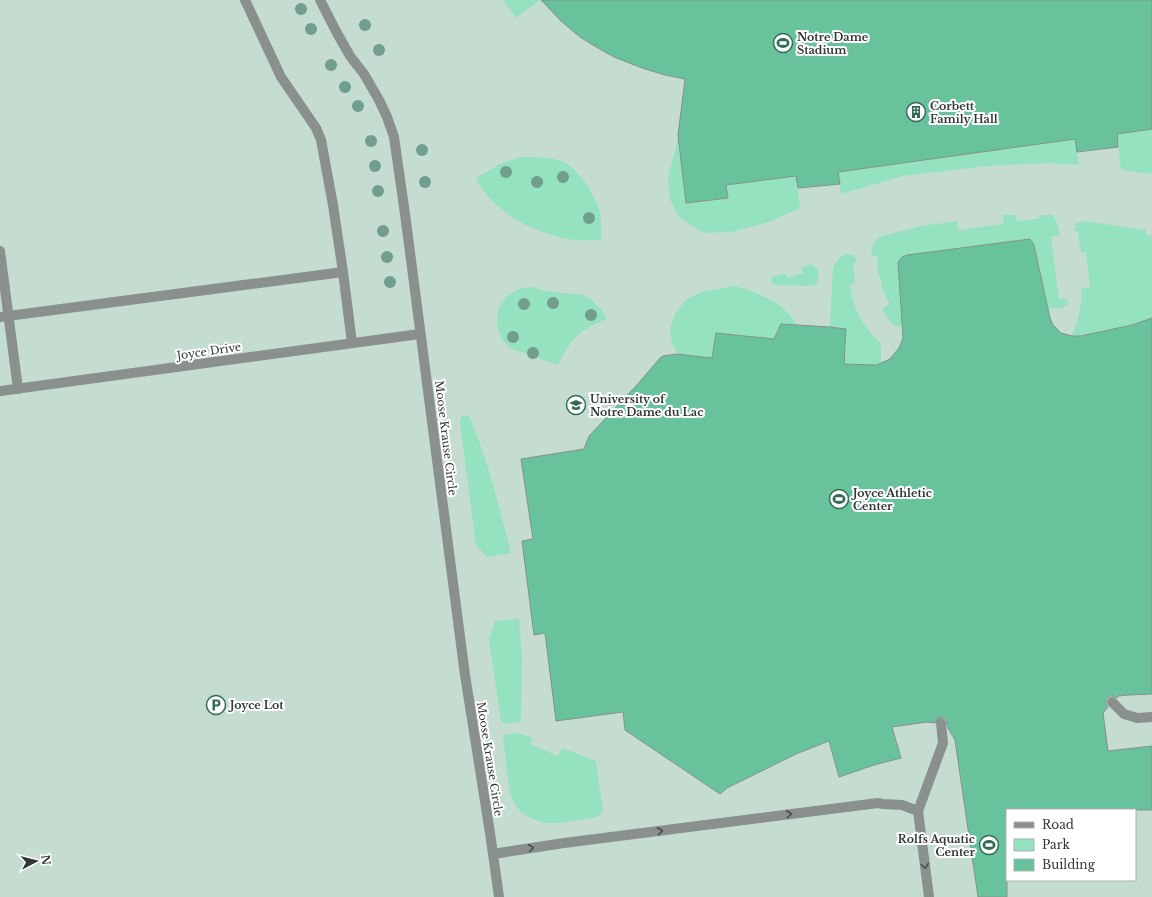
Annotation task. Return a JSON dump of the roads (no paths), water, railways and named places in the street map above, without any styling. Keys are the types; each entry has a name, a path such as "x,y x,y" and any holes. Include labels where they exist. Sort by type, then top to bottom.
{"street":[{"path":"245,0 281,77 316,128 321,140 333,205 352,343"},
{"name":"Moose Krause Circle","path":"320,0 350,56 364,74 379,100 394,137 465,675 499,897"},
{"path":"0,251 4,316 18,389"},
{"path":"4,316 343,272"},
{"name":"Joyce Drive","path":"0,391 420,334"},
{"path":"1112,702 1124,714 1138,718 1152,718"},
{"path":"929,897 918,811 943,742 941,723"},
{"path":"493,854 550,845 878,803 902,805 918,811"}],"place":[{"name":"Notre Dame Stadium","path":"783,43"},
{"name":"Corbett Family Hall","path":"916,112"},
{"name":"University of Notre Dame du Lac","path":"576,405"},
{"name":"Joyce Athletic Center","path":"839,499"},
{"name":"Joyce Lot","path":"216,705"},
{"name":"Rolfs Aquatic Center","path":"989,845"}]}
